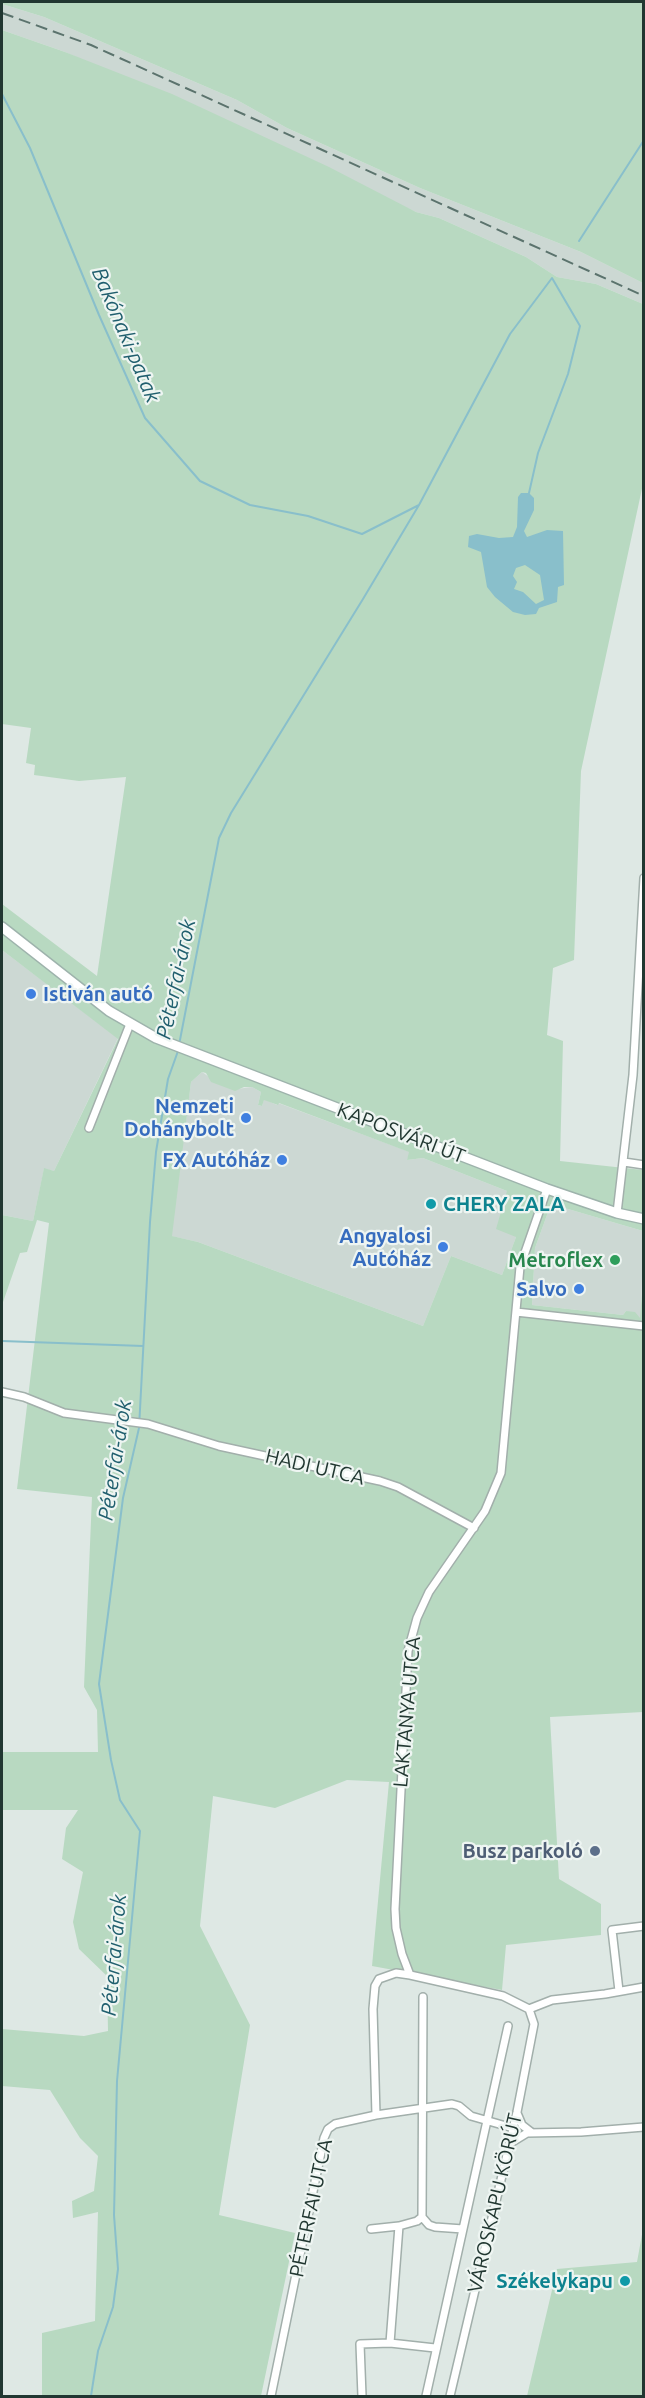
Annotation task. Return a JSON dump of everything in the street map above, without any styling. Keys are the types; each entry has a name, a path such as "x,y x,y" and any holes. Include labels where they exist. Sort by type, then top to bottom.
{"main road":[{"path":"2,927 109,1011 130,1024"},
{"name":"KAPOSVÁRI ÚT","path":"130,1024 176,1047 548,1189 617,1213 644,1219"}],"street":[{"path":"617,1213 633,1076 644,878"},
{"path":"88,1128 130,1024"},
{"path":"633,1076 644,1077"},
{"path":"624,1162 644,1165"},
{"name":"LAKTANYA UTCA","path":"410,1975 396,1928 395,1909 408,1651 414,1626 429,1592 474,1528 495,1490 504,1461 522,1256 548,1189"},
{"path":"516,1312 644,1326"},
{"name":"HADI UTCA","path":"2,1392 24,1397 64,1413 133,1420 219,1446 380,1481 398,1487 474,1528"},
{"path":"619,1991 612,1930 644,1926"},
{"path":"376,2115 373,2008 375,1986 379,1979 391,1974 410,1975 503,1996 529,2009 552,2000 644,1987"},
{"path":"422,2217 423,1997"},
{"name":"VÁROSKAPU KÖRÚT","path":"450,2397 517,2112 534,2024 529,2009"},
{"path":"426,2397 508,2026"},
{"name":"PÉTERFAI UTCA","path":"271,2397 324,2138 328,2129 335,2124 376,2115 455,2105 471,2115 513,2128"},
{"path":"517,2112 522,2125 534,2133"},
{"path":"509,2144 520,2135 534,2133 644,2127"},
{"path":"371,2229 399,2226 417,2221 422,2217"},
{"path":"422,2217 435,2227 463,2229"},
{"path":"390,2343 399,2226"},
{"path":"362,2397 360,2344 390,2343 435,2348"}],"shaded area":[{"path":"2,4 44,17 237,100 287,128 420,188 581,252 643,283 643,304 596,284 557,277 526,257 439,218 416,212 65,52 2,30"},
{"path":"2,950 118,1038 54,1171 44,1169 33,1221 2,1215"},
{"path":"202,1072 237,1089 252,1087 261,1092 258,1105 262,1106 264,1099 277,1105 278,1103 410,1152 407,1160 423,1158 507,1191 516,1237 502,1275 451,1256 423,1326 198,1242 171,1236 191,1082"},
{"path":"551,1204 643,1231 641,1319 626,1311 623,1315 532,1305 535,1248"}],"green space":[{"path":"2,2 643,2 643,283 581,252 420,188 287,128 237,100 44,17 2,4"},
{"path":"2,30 172,94 329,167 416,212 439,218 526,257 557,277 596,284 643,304 643,484 581,771 574,960 553,968 547,1035 563,1041 560,1161 643,1170 643,1231 551,1204 535,1248 532,1305 623,1315 626,1311 635,1312 640,1318 643,1281 643,1712 550,1717 559,1879 601,1904 601,1935 506,1945 502,1990 372,1966 389,1782 347,1780 275,1808 213,1796 200,1926 250,2025 219,2215 295,2233 261,2396 42,2396 42,2333 95,2321 98,2212 73,2218 72,2201 94,2191 98,2156 80,2138 50,2090 2,2086 2,2029 84,2036 108,2031 107,1976 79,1949 73,1922 83,1872 62,1859 66,1828 78,1810 2,1810 2,1752 98,1752 97,1710 84,1687 92,1497 17,1489 49,1223 37,1220 27,1252 20,1253 2,1305 2,1215 33,1221 44,1168 54,1171 118,1039 2,950 2,904 97,976 126,777 79,781 34,775 35,765 26,763 31,728 2,724","holes":["202,1072 206,1073 211,1082 235,1091 244,1087 252,1087 261,1092 258,1105 262,1106 264,1100 278,1105 279,1103 409,1152 407,1160 423,1158 507,1191 496,1229 516,1237 502,1275 451,1256 423,1326 198,1242 172,1236 191,1082"]},
{"path":"643,2229 643,2396 527,2396 557,2269 637,2262"}],"water":[{"path":"521,493 529,493 534,498 534,510 524,531 527,537 547,530 563,531 564,585 558,587 557,602 539,608 536,614 525,615 513,612 495,597 487,587 481,552 468,547 469,536 477,534 499,538 513,537 517,527 518,497","holes":["525,565 540,575 544,600 536,604 523,592 514,589 517,582 513,576 516,568"]}],"waterway":[{"name":"Bakónaki-patak","path":"2,94 30,148 99,315 145,418 200,481 250,505 308,516 362,534 419,505 510,334 552,278 580,326 568,374 538,453 529,493"},
{"name":"Bakónaki-patak","path":"579,241 644,140"},
{"name":"Péterfai-árok","path":"179,1045 219,838 231,813 419,505"},
{"name":"Péterfai-árok","path":"91,2396 98,2351 113,2307 118,2269 114,2215 117,2081 140,1831 120,1800 99,1684 123,1498 139,1428 156,1152 168,1079 178,1051"},
{"path":"2,1341 143,1346"}],"railway":[{"path":"2,13 91,45 644,296"}],"place":[{"name":"Istiván autó","path":"31,994"},
{"name":"Nemzeti Dohánybolt","path":"246,1118"},
{"name":"FX Autóház","path":"282,1160"},
{"name":"CHERY ZALA","path":"431,1204"},
{"name":"Angyalosi Autóház","path":"443,1247"},
{"name":"Metroflex","path":"615,1260"},
{"name":"Salvo","path":"579,1289"},
{"name":"Busz parkoló","path":"595,1851"},
{"name":"Székelykapu","path":"625,2281"}]}
